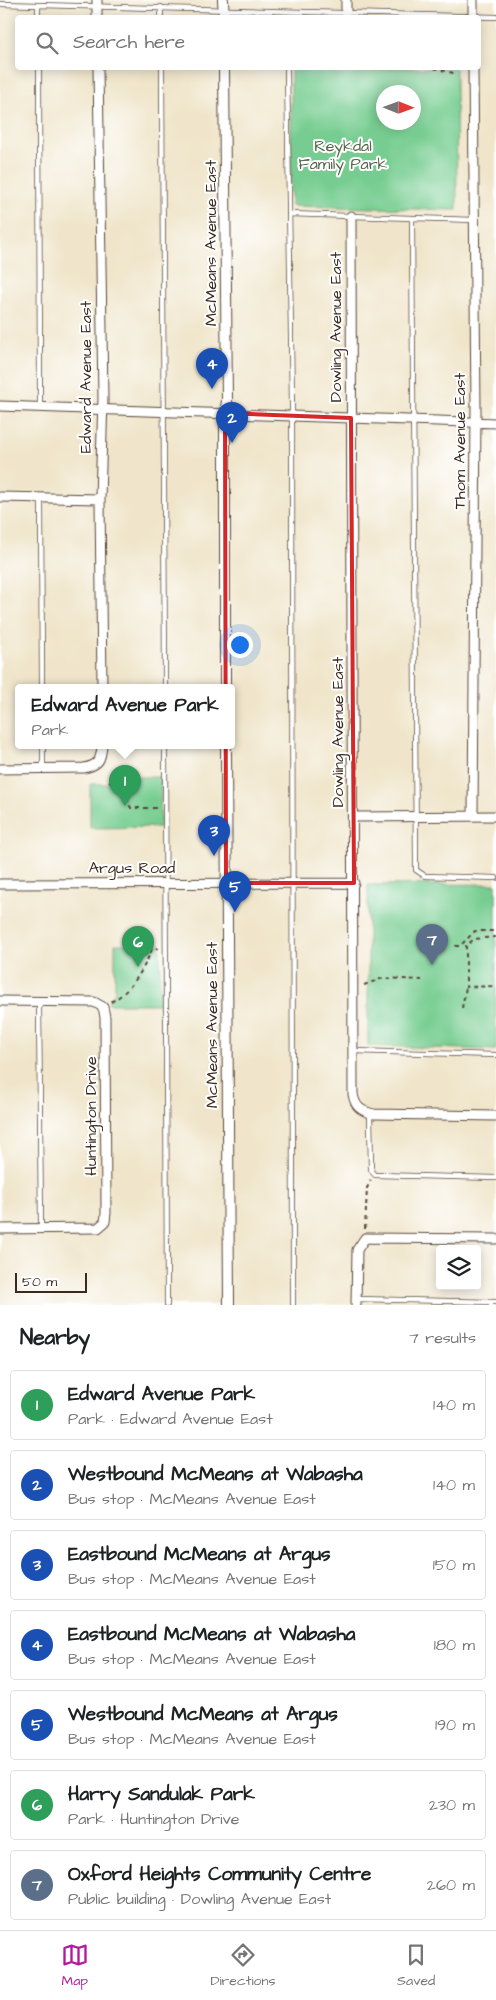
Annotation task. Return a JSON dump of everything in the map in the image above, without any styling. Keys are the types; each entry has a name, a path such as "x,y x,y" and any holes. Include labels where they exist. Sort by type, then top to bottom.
{"street":[{"path":"346,0 346,12"},
{"path":"472,0 473,15"},
{"name":"Edward Avenue East","path":"98,70 102,409 100,499 102,684"},
{"name":"McMeans Avenue East","path":"224,70 227,401 225,414 226,684"},
{"name":"Thom Avenue East","path":"473,70 475,422 473,816"},
{"name":"Dowling Avenue East","path":"351,216 353,1051 355,1104 364,1112 370,1113"},
{"path":"0,406 164,410 225,414 496,423"},
{"path":"0,497 100,499"},
{"path":"0,769 84,768 95,766 102,758 102,749"},
{"name":"McMeans Avenue East","path":"226,749 229,1305"},
{"path":"353,817 496,816"},
{"name":"Argus Road","path":"0,884 354,883"},
{"path":"0,1002 94,1002 103,1007"},
{"name":"Huntington Drive","path":"0,1229 98,1228 105,1222 105,1026 103,1007"},
{"path":"370,1113 496,1116"},
{"path":"356,1302 356,1250 365,1238 496,1239"}],"lane":[{"path":"0,4 97,3 161,7 422,15"},
{"path":"38,4 38,15"},
{"path":"161,7 161,15"},
{"path":"287,10 287,15"},
{"path":"481,17 496,17"},
{"path":"39,70 40,407"},
{"path":"162,70 165,684"},
{"path":"288,70 291,416 293,1305"},
{"path":"289,214 474,220"},
{"path":"412,218 416,870 425,876 496,878"},
{"path":"41,498 42,684"},
{"path":"43,749 43,768"},
{"path":"165,749 168,1305"},
{"path":"39,1002 41,1229"},
{"path":"353,1051 496,1055"},
{"path":"370,1113 371,1170 374,1174 496,1178"},
{"path":"356,1302 496,1302"}],"path":[{"path":"442,70 457,74"},
{"path":"109,781 126,799 131,808 166,808"},
{"path":"455,946 460,946 476,931 496,930"},
{"path":"462,1008 466,986 466,946 474,939 496,937"},
{"path":"103,1007 118,998 131,984 146,965 152,949 166,947"},
{"path":"364,985 383,978 422,980"},
{"path":"466,986 496,986"},
{"path":"365,1238 367,1188 374,1174"}],"highlighted area":[{"path":"225,413 351,418 354,883 226,883"}],"green space":[{"name":"Reykdal Family Park","path":"291,70 456,70 457,210 291,206"},
{"path":"115,777 161,777 160,827 90,828 90,784 115,784"},
{"path":"496,884 496,1050 368,1046 368,885"},
{"path":"115,944 160,944 160,1004 110,1004 108,1002 115,991"}],"place":[{"name":"Eastbound McMeans at Wabasha","path":"212,389"},
{"name":"Westbound McMeans at Wabasha","path":"232,443"},
{"name":"Edward Avenue Park","path":"125,806"},
{"name":"Eastbound McMeans at Argus","path":"214,856"},
{"name":"Westbound McMeans at Argus","path":"235,912"},
{"name":"Oxford Heights Community Centre","path":"432,965"},
{"name":"Harry Sandulak Park","path":"138,967"}]}
